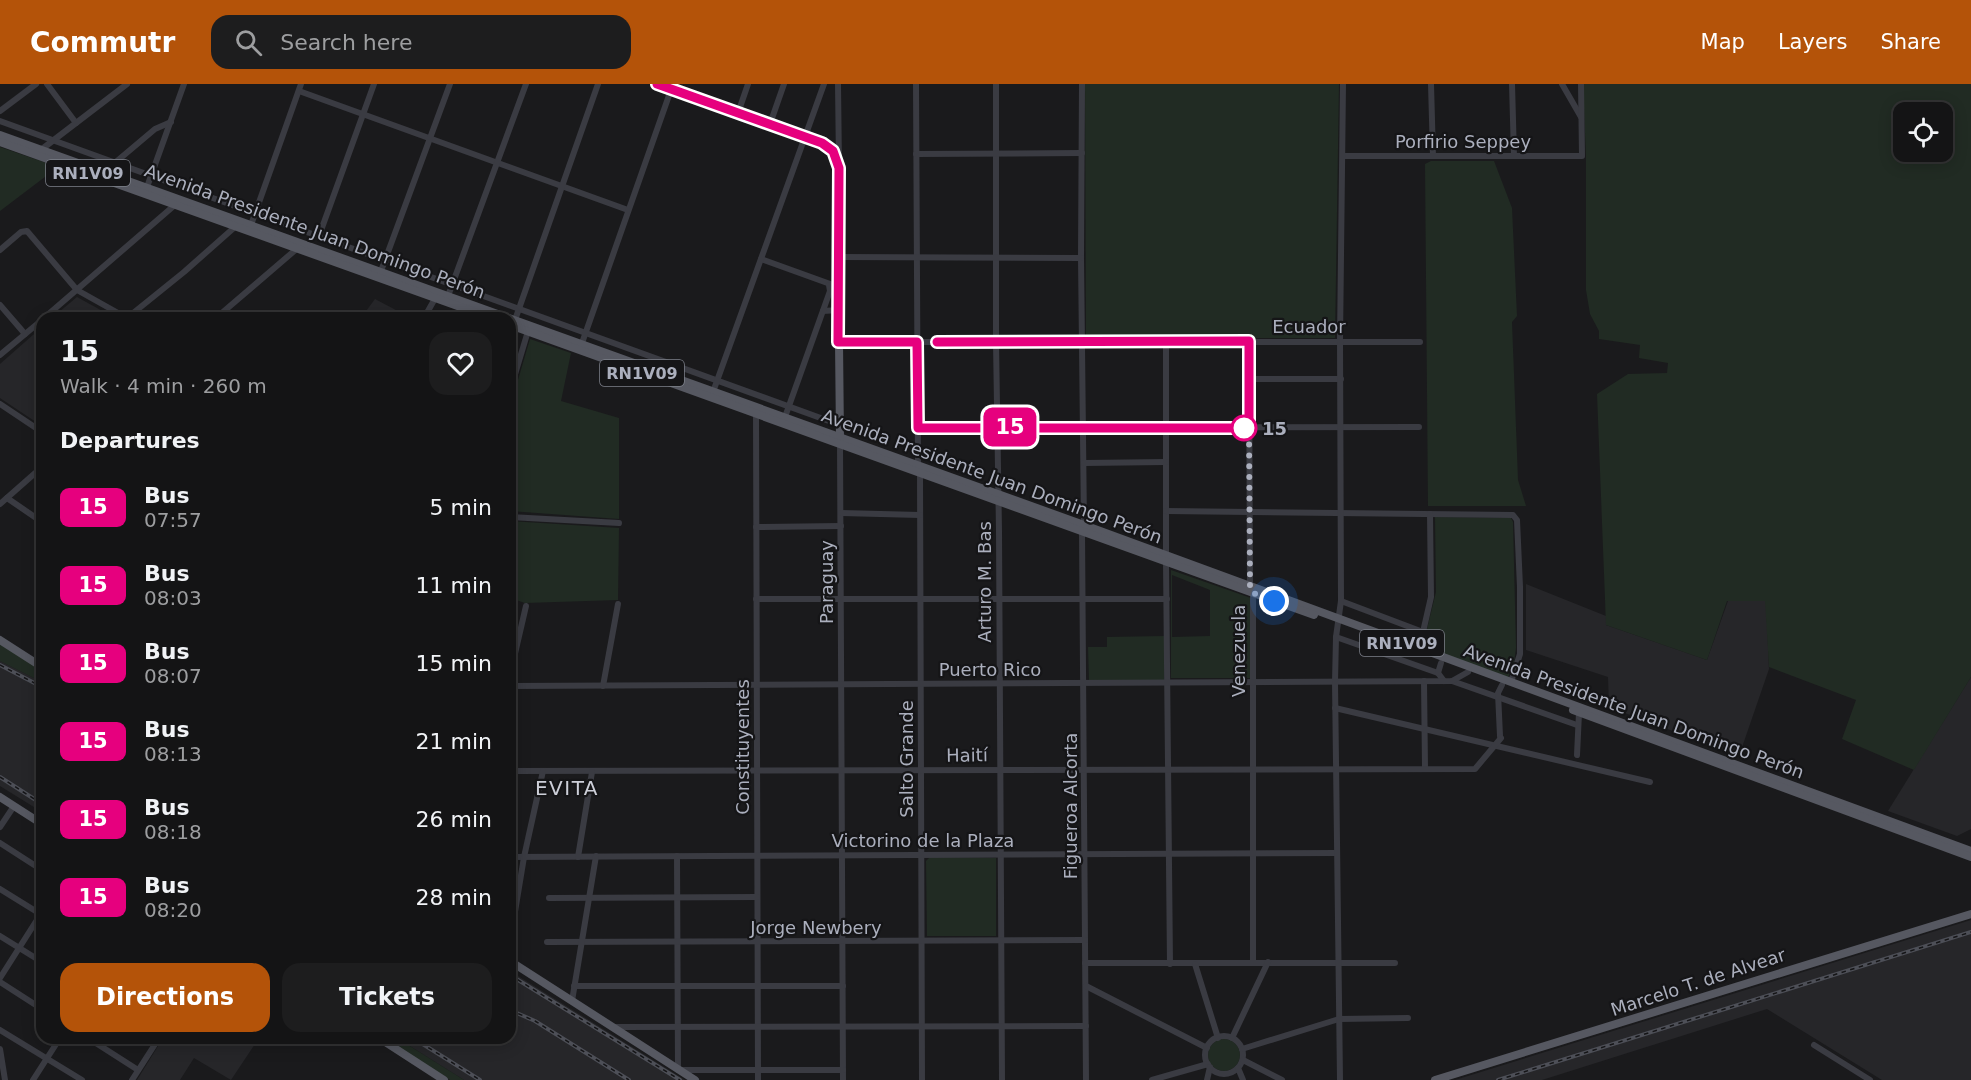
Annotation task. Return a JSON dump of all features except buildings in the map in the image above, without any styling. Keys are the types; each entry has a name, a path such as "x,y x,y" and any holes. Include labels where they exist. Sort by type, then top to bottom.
{"main road":[{"path":"657,84 672,87 831,148 836,154 839,165"},
{"name":"Avenida Presidente Juan Domingo Perón","path":"0,135 251,225 300,246 437,295 448,296 487,312"},
{"name":"Avenida Presidente Juan Domingo Perón","path":"0,142 236,226 381,271 477,312"},
{"name":"Paraguay","path":"839,165 840,441"},
{"name":"Avenida Presidente Juan Domingo Perón","path":"516,323 582,344 785,417 840,441"},
{"name":"Avenida Presidente Juan Domingo Perón","path":"516,324 528,331 756,414 840,441 1166,559 1339,618 1423,651 1971,851"},
{"name":"Avenida Presidente Juan Domingo Perón","path":"1339,618 1441,663 1971,857"},
{"path":"0,640 36,663"},
{"path":"0,797 36,820"},
{"name":"Marcelo T. de Alvear","path":"1435,1080 1971,914"},
{"path":"516,965 695,1080"},
{"path":"388,1044 444,1080"}],"street":[{"path":"0,111 36,84"},
{"path":"47,84 76,123"},
{"path":"42,149 127,84"},
{"path":"147,187 184,84"},
{"path":"319,237 374,84"},
{"path":"381,271 450,84"},
{"path":"448,296 526,84"},
{"path":"516,315 598,84"},
{"path":"738,112 748,84"},
{"path":"770,124 784,84"},
{"path":"714,392 824,84"},
{"name":"Paraguay","path":"838,84 839,165"},
{"name":"Salto Grande","path":"916,84 922,1080"},
{"name":"Arturo M. Bas","path":"996,84 1002,1080"},
{"name":"Figueroa Alcorta","path":"1082,84 1086,1080"},
{"path":"1340,1080 1335,682 1336,637 1341,601 1340,342 1343,84"},
{"path":"1431,84 1433,156"},
{"path":"1512,84 1514,156"},
{"path":"1562,84 1582,118"},
{"path":"1581,84 1582,118"},
{"path":"582,344 672,87"},
{"path":"251,225 300,88 363,114 628,210"},
{"name":"Porfirio Seppey","path":"1343,156 1582,156 1582,118"},
{"name":"Avenida Presidente Juan Domingo Perón","path":"0,121 840,425"},
{"path":"104,171 155,129 171,122"},
{"path":"916,154 1082,153"},
{"path":"51,312 176,204"},
{"path":"134,312 236,226"},
{"path":"0,250 21,232 27,231 77,290 116,312"},
{"path":"223,312 300,246"},
{"path":"839,257 1082,258"},
{"path":"761,259 830,285 839,285"},
{"path":"785,417 830,291 830,285"},
{"path":"427,312 437,295"},
{"path":"0,305 25,334"},
{"path":"823,310 839,310"},
{"path":"0,356 36,325"},
{"path":"516,371 528,331"},
{"path":"1166,341 1170,964"},
{"name":"Venezuela","path":"1249,341 1253,962"},
{"name":"Ecuador","path":"838,342 1420,342"},
{"path":"1249,379 1341,379"},
{"path":"0,406 36,430"},
{"name":"Constituyentes","path":"756,414 758,1080"},
{"path":"918,428 1419,427"},
{"name":"Paraguay","path":"840,441 843,1080"},
{"path":"1084,463 1166,462"},
{"path":"0,504 36,472"},
{"path":"7,498 36,518"},
{"path":"1166,511 1510,514 1515,517 1520,587 1520,654 1511,682"},
{"path":"841,513 920,514"},
{"path":"1423,651 1423,632 1431,597 1430,514"},
{"path":"516,517 619,523"},
{"path":"756,527 841,526"},
{"path":"756,599 1167,598"},
{"path":"1341,601 1423,632"},
{"path":"603,686 618,604"},
{"path":"516,647 525,606"},
{"path":"1336,637 1438,673 1444,681"},
{"path":"1438,673 1441,663"},
{"name":"Puerto Rico","path":"516,686 1452,681 1468,672"},
{"path":"1424,681 1425,768"},
{"path":"1452,681 1577,725"},
{"path":"1493,745 1500,737 1498,693 1502,685"},
{"path":"1335,708 1650,782"},
{"path":"1577,754 1579,713"},
{"name":"Haití","path":"516,771 1475,769 1493,745"},
{"path":"516,906 543,771"},
{"path":"578,856 592,772"},
{"path":"0,827 14,806"},
{"path":"0,843 36,866"},
{"name":"Victorino de la Plaza","path":"516,857 1336,853"},
{"path":"572,1001 596,856"},
{"path":"677,856 678,1070 843,1070"},
{"path":"0,889 36,910"},
{"path":"549,898 757,897"},
{"path":"36,923 0,980 36,1005"},
{"path":"0,936 36,958"},
{"name":"Jorge Newbery","path":"547,942 1085,940"},
{"path":"1233,1038 1268,962"},
{"path":"1085,963 1395,963"},
{"path":"1195,964 1218,1038"},
{"path":"574,986 843,986"},
{"path":"1086,986 1207,1048"},
{"path":"1242,1050 1339,1019 1408,1018"},
{"path":"615,1028 1086,1026"},
{"path":"0,1030 82,1080"},
{"path":"1207,1080 1209,1065 1206,1056 1207,1048 1212,1042 1218,1038 1233,1038 1239,1043 1243,1060 1233,1072 1224,1074 1215,1071 1209,1065"},
{"path":"33,1080 56,1044"},
{"path":"97,1044 138,1070"},
{"path":"132,1080 155,1044"},
{"path":"1814,1045 1870,1080"},
{"path":"0,1049 5,1080"},
{"path":"1243,1060 1282,1080"},
{"path":"1152,1080 1209,1065"},
{"path":"1238,1068 1243,1080"}],"shaded area":[{"path":"1085,84 1339,84 1335,338 1089,338 1086,335"},
{"path":"1583,84 1971,84 1971,677 1914,770 1842,739 1856,700 1769,667 1765,601 1727,601 1707,660 1606,625 1597,394 1628,374 1667,373 1668,363 1639,358 1640,345 1599,339 1599,331 1590,314 1586,290 1586,157"},
{"path":"0,147 58,167 0,211"},
{"path":"1431,161 1494,161 1512,208 1517,316 1512,322 1518,480 1526,506 1428,506 1425,164"},
{"path":"77,297 104,312 59,312"},
{"path":"375,299 400,312 365,312"},
{"path":"36,332 36,422 0,398 0,364"},
{"path":"530,339 571,353 561,401 619,418 619,519 516,511 516,387"},
{"path":"1435,517 1511,518 1513,522 1516,648 1508,678 1427,650 1426,633 1436,592"},
{"path":"516,521 619,528 618,600 525,603 516,600"},
{"path":"1171,570 1251,598 1250,678 1171,678","holes":["1172,575 1210,590 1210,636 1172,637"]},
{"path":"1526,584 1606,616 1606,625 1707,660 1728,601 1766,601 1769,669 1739,756 1609,707 1608,677 1526,650"},
{"path":"1165,636 1164,680 1089,680 1088,647 1107,647 1107,637"},
{"path":"0,643 36,666 36,679 0,661"},
{"path":"0,661 36,679 36,808 0,786"},
{"path":"1971,677 1971,829 1957,836 1888,811"},
{"path":"930,857 996,858 996,936 927,936 926,861"},
{"path":"1971,920 1971,1080 1882,1080 1767,1009 1542,1080 1455,1080"},
{"path":"516,975 685,1080 464,1080 407,1044 516,1044"},
{"path":"1224,1039 1235,1044 1240,1055 1235,1066 1224,1071 1213,1066 1208,1055 1213,1044"},
{"path":"159,1044 255,1044 231,1080 194,1058 180,1080 137,1080"},
{"path":"393,1044 407,1044 464,1080 450,1080"}],"railway":[{"path":"0,665 36,684"},
{"path":"0,777 36,800"},
{"path":"1498,1080 1971,932"},
{"path":"516,979 680,1080"},
{"path":"516,1013 535,1021 629,1080"},
{"path":"423,1044 480,1080"}],"bus line":[{"name":"15","path":"657,84 822,143 833,151 839,168 838,342 917,342 918,428 1249,428 1249,341 937,342"}],"place":[{"name":"15","path":"1244,428"}],"district":[{"name":"EVITA","path":"567,788"}],"route":[{"path":"1244,428 1249,428 1250,586 1253,593 1274,601"}]}
